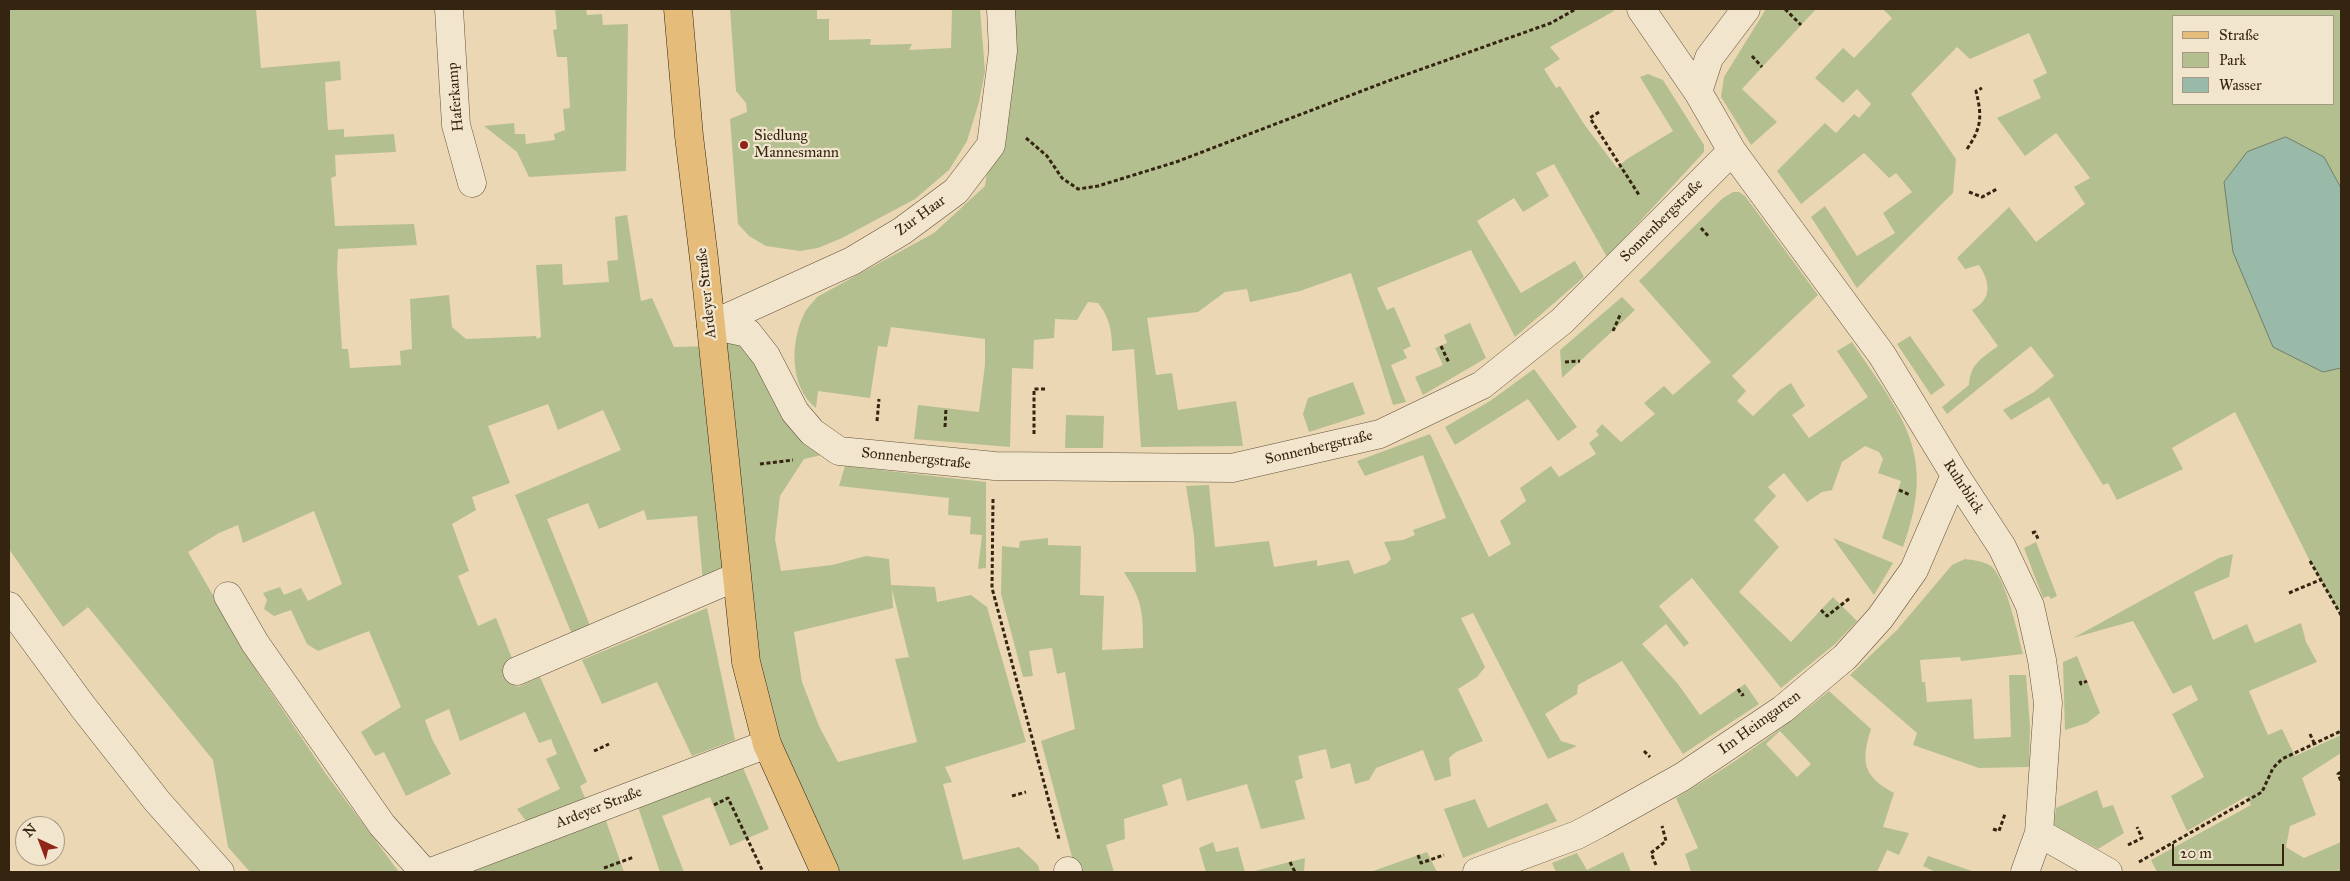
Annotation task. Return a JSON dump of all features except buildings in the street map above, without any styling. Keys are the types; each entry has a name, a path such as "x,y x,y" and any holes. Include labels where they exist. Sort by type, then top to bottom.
{"main road":[{"name":"Ardeyer Straße","path":"678,9 688,136 711,325 746,662 767,744 825,872"}],"street":[{"name":"Haferkamp","path":"449,9 456,125 472,183"},
{"name":"Zur Haar","path":"711,325 852,261 902,231 956,191 991,146 1003,51 1001,9"},
{"path":"1641,9 1698,92 1732,151"},
{"path":"1698,92 1708,58 1740,12"},
{"name":"Sonnenbergstraße","path":"711,325 748,333 766,356 795,412 812,432 840,452 995,466 1232,468 1380,434 1482,385 1562,321 1732,151"},
{"name":"Ruhrblick","path":"1732,151 1882,355 1955,475 2002,547 2030,606 2042,660 2048,703 2039,833 2025,872"},
{"name":"Im Heimgarten","path":"1478,872 1577,835 1598,824 1682,777 1783,709 1845,657 1880,618 1914,570 1955,475"},
{"path":"517,671 736,577"},
{"path":"228,596 255,644 382,825 424,872"},
{"path":"9,606 83,707 156,801 220,872"},
{"name":"Ardeyer Straße","path":"431,872 767,744"},
{"path":"2039,833 2108,872"}],"path":[{"path":"996,115 1046,156 1062,178 1078,188 1098,186 1176,162 1388,81 1551,23 1576,9"},
{"path":"1785,9 1801,25"},
{"path":"1967,149 1978,133 1981,110 1976,91 1982,88"},
{"path":"1599,112 1590,118 1658,226"},
{"path":"1969,192 1982,197 1997,189"},
{"path":"1613,331 1623,307"},
{"path":"1033,467 1034,389 1046,389"},
{"path":"725,468 794,460"},
{"path":"995,466 992,588 1068,872"},
{"path":"2310,561 2341,615"},
{"path":"2289,593 2322,579"},
{"path":"1822,610 1827,616 1854,595"},
{"path":"2136,863 2262,792 2273,768 2282,759 2341,731"},
{"path":"2310,734 2314,743"},
{"path":"594,751 609,744"},
{"path":"2341,772 2338,774 2341,780"},
{"path":"1012,796 1026,792"},
{"path":"714,805 728,798 763,872"},
{"path":"1418,855 1421,862 1444,855"},
{"path":"604,868 634,857"},
{"path":"1290,862 1295,872"}],"green space":[{"path":"9,9 256,9 261,68 340,61 341,80 325,82 328,130 344,129 344,137 394,134 396,152 335,155 336,176 331,178 335,226 414,224 417,245 338,249 337,269 342,349 348,349 350,368 401,365 400,351 412,349 410,299 449,295 452,327 466,339 536,336 537,339 541,337 536,265 562,264 563,285 609,282 607,261 618,260 615,217 627,215 641,301 652,298 674,347 713,346 748,333 839,451 804,459 780,496 775,539 781,571 832,565 866,556 889,559 891,585 935,587 937,602 971,595 987,607 1026,742 945,767 952,782 943,784 963,860 1019,847 1038,865 1040,872 825,872 795,809 736,577 703,582 697,516 647,520 644,510 599,529 588,503 547,519 591,628 573,637 515,495 621,450 603,410 558,430 548,404 488,426 510,483 472,497 476,510 452,524 469,571 458,576 478,626 496,618 517,671 508,683 518,687 540,677 587,782 580,786 585,798 534,821 526,821 517,809 560,789 546,759 557,754 551,739 539,743 525,712 460,741 449,709 425,720 432,739 451,774 406,796 384,752 375,756 361,732 401,707 369,631 318,651 307,644 291,610 274,616 264,609 267,600 263,593 280,587 284,595 301,588 308,601 342,584 314,511 243,543 238,525 219,533 188,552 258,673 326,774 399,872 250,872 228,847 213,760 88,607 63,627 9,549","holes":["892,589 909,657 895,659 917,742 838,762 819,726 802,682 794,632 893,608"]},
{"path":"555,9 586,9 587,15 602,14 603,25 628,24 626,171 529,177 517,152 484,126 514,123 515,134 525,134 526,144 555,140 554,134 565,130 563,109 570,108 567,57 557,57 553,30 557,29"},
{"path":"730,9 817,9 817,19 829,19 829,40 871,39 870,45 912,44 909,50 951,48 952,9 980,9 985,71 979,102 967,141 949,170 915,199 842,238 818,248 800,251 766,246 749,236 738,224 730,119 747,112 746,103 736,91"},
{"path":"1001,9 1612,9 1614,11 1550,47 1560,59 1544,69 1556,88 1560,86 1584,124 1617,168 1627,159 1673,131 1640,77 1648,74 1663,80 1704,145 1704,152 1607,257 1554,164 1536,173 1549,196 1523,212 1514,198 1477,221 1521,293 1575,261 1584,277 1515,337 1471,250 1377,288 1387,310 1394,307 1411,346 1403,350 1407,358 1391,365 1406,402 1393,405 1351,273 1300,291 1250,302 1247,289 1225,292 1198,312 1147,318 1156,375 1172,373 1178,410 1236,401 1243,446 1141,447 1134,349 1112,351 1111,331 1108,320 1098,303 1088,302 1077,320 1055,319 1054,338 1034,340 1033,369 1012,368 1010,447 914,439 918,405 979,412 985,365 985,339 891,327 887,347 878,346 870,398 818,391 816,408 807,399 801,388 795,363 797,336 800,324 808,308 817,297 934,233 985,186 991,145"},
{"path":"1766,9 1816,9 1742,89 1777,122 1751,145 1721,97 1724,77"},
{"path":"1883,9 2341,9 2341,188 2323,157 2323,372 2341,368 2341,615 2310,561 2235,412 2172,448 2183,469 2117,500 2108,483 2103,485 2049,397 2011,420 2003,410 2034,392 2054,376 2031,346 1947,414 1942,407 1969,385 1974,367 1982,358 1998,346 1972,310 1984,301 1988,290 1983,271 1979,265 1965,269 1957,258 2009,207 2036,242 2085,204 2074,187 2090,178 2056,133 2025,156 1997,118 2041,98 2033,80 2047,73 2029,33 1970,59 1957,47 1911,94 1956,159 1953,193 1857,288 1811,217 1825,206 1857,256 1895,233 1883,213 1912,192 1896,173 1889,178 1864,153 1801,204 1777,171 1825,123 1836,133 1854,114 1859,118 1871,104 1857,89 1843,103 1815,78 1843,48 1854,58 1892,18"},
{"path":"1733,192 1739,192 1745,196 1818,295 1732,376 1746,391 1737,401 1753,416 1780,390 1791,383 1805,406 1792,415 1809,438 1868,397 1837,351 1852,342 1886,392 1899,415 1909,437 1915,460 1917,485 1913,514 1903,547 1882,538 1901,481 1878,473 1883,459 1879,452 1865,446 1842,462 1832,490 1822,492 1807,502 1784,473 1768,487 1776,496 1754,520 1779,547 1739,592 1791,642 1833,597 1857,621 1835,644 1781,688 1692,578 1659,606 1689,643 1684,647 1666,624 1642,644 1678,684 1700,715 1745,684 1759,704 1683,754 1622,661 1578,685 1577,694 1545,714 1561,741 1577,746 1548,759 1473,613 1461,618 1485,667 1477,677 1458,689 1483,741 1456,752 1449,758 1451,776 1435,781 1423,750 1376,768 1369,780 1355,784 1350,763 1331,769 1326,749 1298,756 1303,778 1295,781 1305,819 1261,829 1247,784 1187,801 1181,778 1162,785 1168,805 1124,819 1125,839 1106,845 1114,872 1076,872 1041,741 1075,729 1065,672 1057,674 1052,648 1029,651 1033,676 1023,677 1001,594 1002,546 1019,548 1020,541 1048,538 1048,545 1081,546 1080,595 1104,596 1102,650 1143,648 1141,608 1124,572 1196,572 1194,536 1186,486 1209,485 1215,547 1269,541 1274,567 1317,560 1317,566 1349,560 1354,574 1386,564 1391,559 1384,542 1403,540 1415,535 1413,530 1446,518 1423,455 1365,476 1357,461 1430,434 1489,557 1511,544 1500,521 1526,501 1520,488 1551,466 1559,477 1596,454 1589,443 1599,435 1596,431 1602,424 1621,442 1655,414 1644,403 1664,386 1673,395 1711,362 1639,281 1723,198"},
{"path":"1622,297 1635,310 1562,378 1560,350"},
{"path":"1470,323 1486,358 1423,395 1415,377 1443,365 1435,348 1447,343 1444,335"},
{"path":"1910,336 1945,385 1931,395 1897,344"},
{"path":"1534,369 1577,427 1558,441 1528,399 1455,445 1445,427 1490,401"},
{"path":"1353,382 1365,414 1309,432 1303,414 1308,398"},
{"path":"1066,415 1104,416 1103,448 1065,448"},
{"path":"845,466 986,482 986,568 978,569 982,535 970,534 971,517 948,515 949,498 839,486"},
{"path":"1833,538 1893,563 1874,595"},
{"path":"2036,542 2057,596 2051,599 2049,596 2043,598 2024,548"},
{"path":"2233,554 2229,577 2194,592 2213,640 2247,624 2255,643 2301,623 2306,642 2317,662 2249,691 2268,735 2282,729 2295,756 2341,735 2341,753 2302,778 2316,815 2290,826 2286,847 2304,858 2341,842 2341,872 2157,872 2151,860 2251,805 2247,796 2187,831 2171,796 2204,777 2172,714 2198,700 2191,685 2173,694 2133,621 2073,638 2219,558"},
{"path":"1965,559 1988,564 1996,572 2002,582 2011,607 2023,654 1961,661 1960,657 1920,660 1922,682 1925,682 1927,702 1972,699 1974,739 2011,737 2009,675 2026,675 2030,726 2029,767 1979,768 1913,745 1917,733 1850,675 1897,630 1952,565"},
{"path":"707,608 735,740 692,756 657,682 602,704 582,660"},
{"path":"2077,656 2100,713 2087,723 2065,730 2063,662"},
{"path":"1829,691 1871,729 1865,759 1867,767 1870,774 1883,787 1894,793 1883,827 1909,833 1899,855 1887,850 1877,872 1691,872 1685,854 1698,848 1676,798 1735,761","holes":["1780,731 1811,764 1797,777 1766,744"]},
{"path":"741,763 769,829 730,846 710,797 662,816 684,872 660,872 637,804"},
{"path":"2097,790 2103,808 2113,805 2124,833 2098,849 2054,825 2056,808"},
{"path":"1475,799 1488,828 1547,803 1557,821 1463,858 1444,809"},
{"path":"605,818 624,872 470,872"},
{"path":"1213,842 1216,852 1238,847 1245,872 1206,872 1199,848"},
{"path":"1427,852 1437,872 1373,871"},
{"path":"1623,852 1631,872 1556,872 1552,863 1577,853 1587,870"},
{"path":"1928,856 1975,872 1936,872 1923,866"},
{"path":"1305,858 1304,872 1251,872"}],"water":[{"path":"2286,137 2324,157 2341,188 2341,368 2323,372 2273,347 2233,252 2224,182 2247,152"}],"place":[{"name":"Siedlung Mannesmann","path":"744,145"}]}
